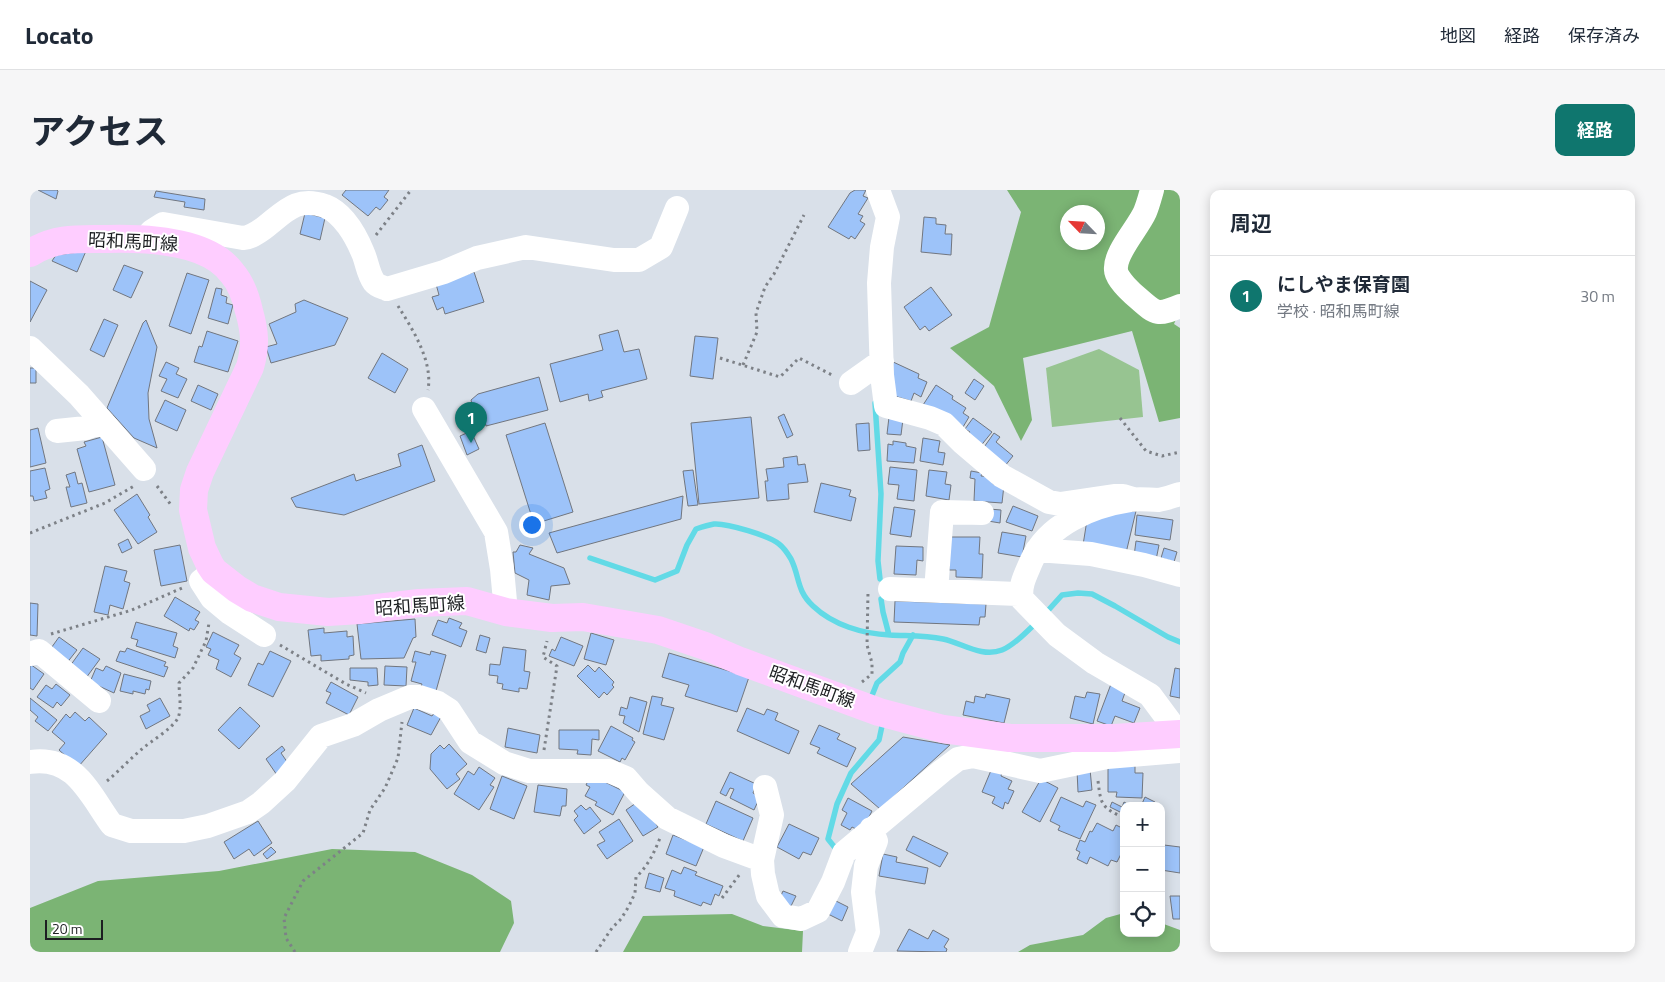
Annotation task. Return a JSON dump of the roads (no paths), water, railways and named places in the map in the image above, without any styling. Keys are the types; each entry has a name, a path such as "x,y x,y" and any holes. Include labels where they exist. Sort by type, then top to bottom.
{"main road":[{"name":"昭和馬町線","path":"30,253 46,244 63,240 126,239 183,244 207,253 226,265 239,284 248,304 255,337 254,355 200,472 194,490 193,510 202,548 210,565 209,583 226,581 244,594 279,607 328,612 420,603 466,601 506,612 552,618 583,617 658,630 879,712 943,729 1010,738 1114,738 1180,734"}],"street":[{"path":"878,190 888,217 882,247 879,283 865,372 886,406 930,418 944,424 986,463 1010,480 1049,502 1060,504 1114,496 1158,500 1180,494"},
{"path":"1152,190 1146,212 1137,229 1122,249 1116,270 1119,277 1132,293 1150,309 1158,313 1180,306"},
{"path":"144,240 152,231 163,224 243,238 249,237 256,234 297,203 308,203 328,208 337,214 350,229 363,252 374,282 387,289 444,272 477,258 526,247 614,260 639,260 661,247 677,208"},
{"path":"30,348 79,394 103,422 140,477"},
{"path":"424,409 496,532 506,612"},
{"path":"57,431 86,428 103,422"},
{"path":"1132,499 1089,510 1046,538 1037,550 1024,578 1035,610 1057,635 1096,663 1150,695 1180,734"},
{"path":"936,591 942,512 982,513"},
{"path":"1037,550 1091,554 1180,575"},
{"path":"209,583 230,614 264,635"},
{"path":"890,589 936,591 1035,610"},
{"path":"34,652 99,701"},
{"path":"30,762 53,763 71,770 82,781 112,825 125,830 184,831 208,826 248,812 261,803 300,763 321,736 353,725 410,697 419,697 438,703 449,710 470,742 504,763 530,771 610,771 626,778 639,794 667,818 724,846 756,858"},
{"path":"765,786 772,815 756,858 763,874 768,896 782,916 802,919 818,911 833,882 844,853 958,759 973,756 1040,771 1096,759 1180,751"},
{"path":"860,952 868,932 863,892 866,866 876,841 871,829"}],"waterway":[{"path":"875,403 881,494 878,561 880,579"},
{"path":"590,558 655,580 677,571 687,545 696,529 712,524 720,524 758,534 779,544 791,559 801,589 813,606 821,613 849,627 869,633 936,638 980,651 995,652 1012,645 1037,622"},
{"path":"1044,615 1062,595 1092,594 1180,642"},
{"path":"881,599 889,635"},
{"path":"871,698 877,683 900,662 913,635"},
{"path":"836,849 828,839 837,804 851,773 879,740 882,726"}],"place":[{"name":"にしやま保育園","path":"471,443"}]}
